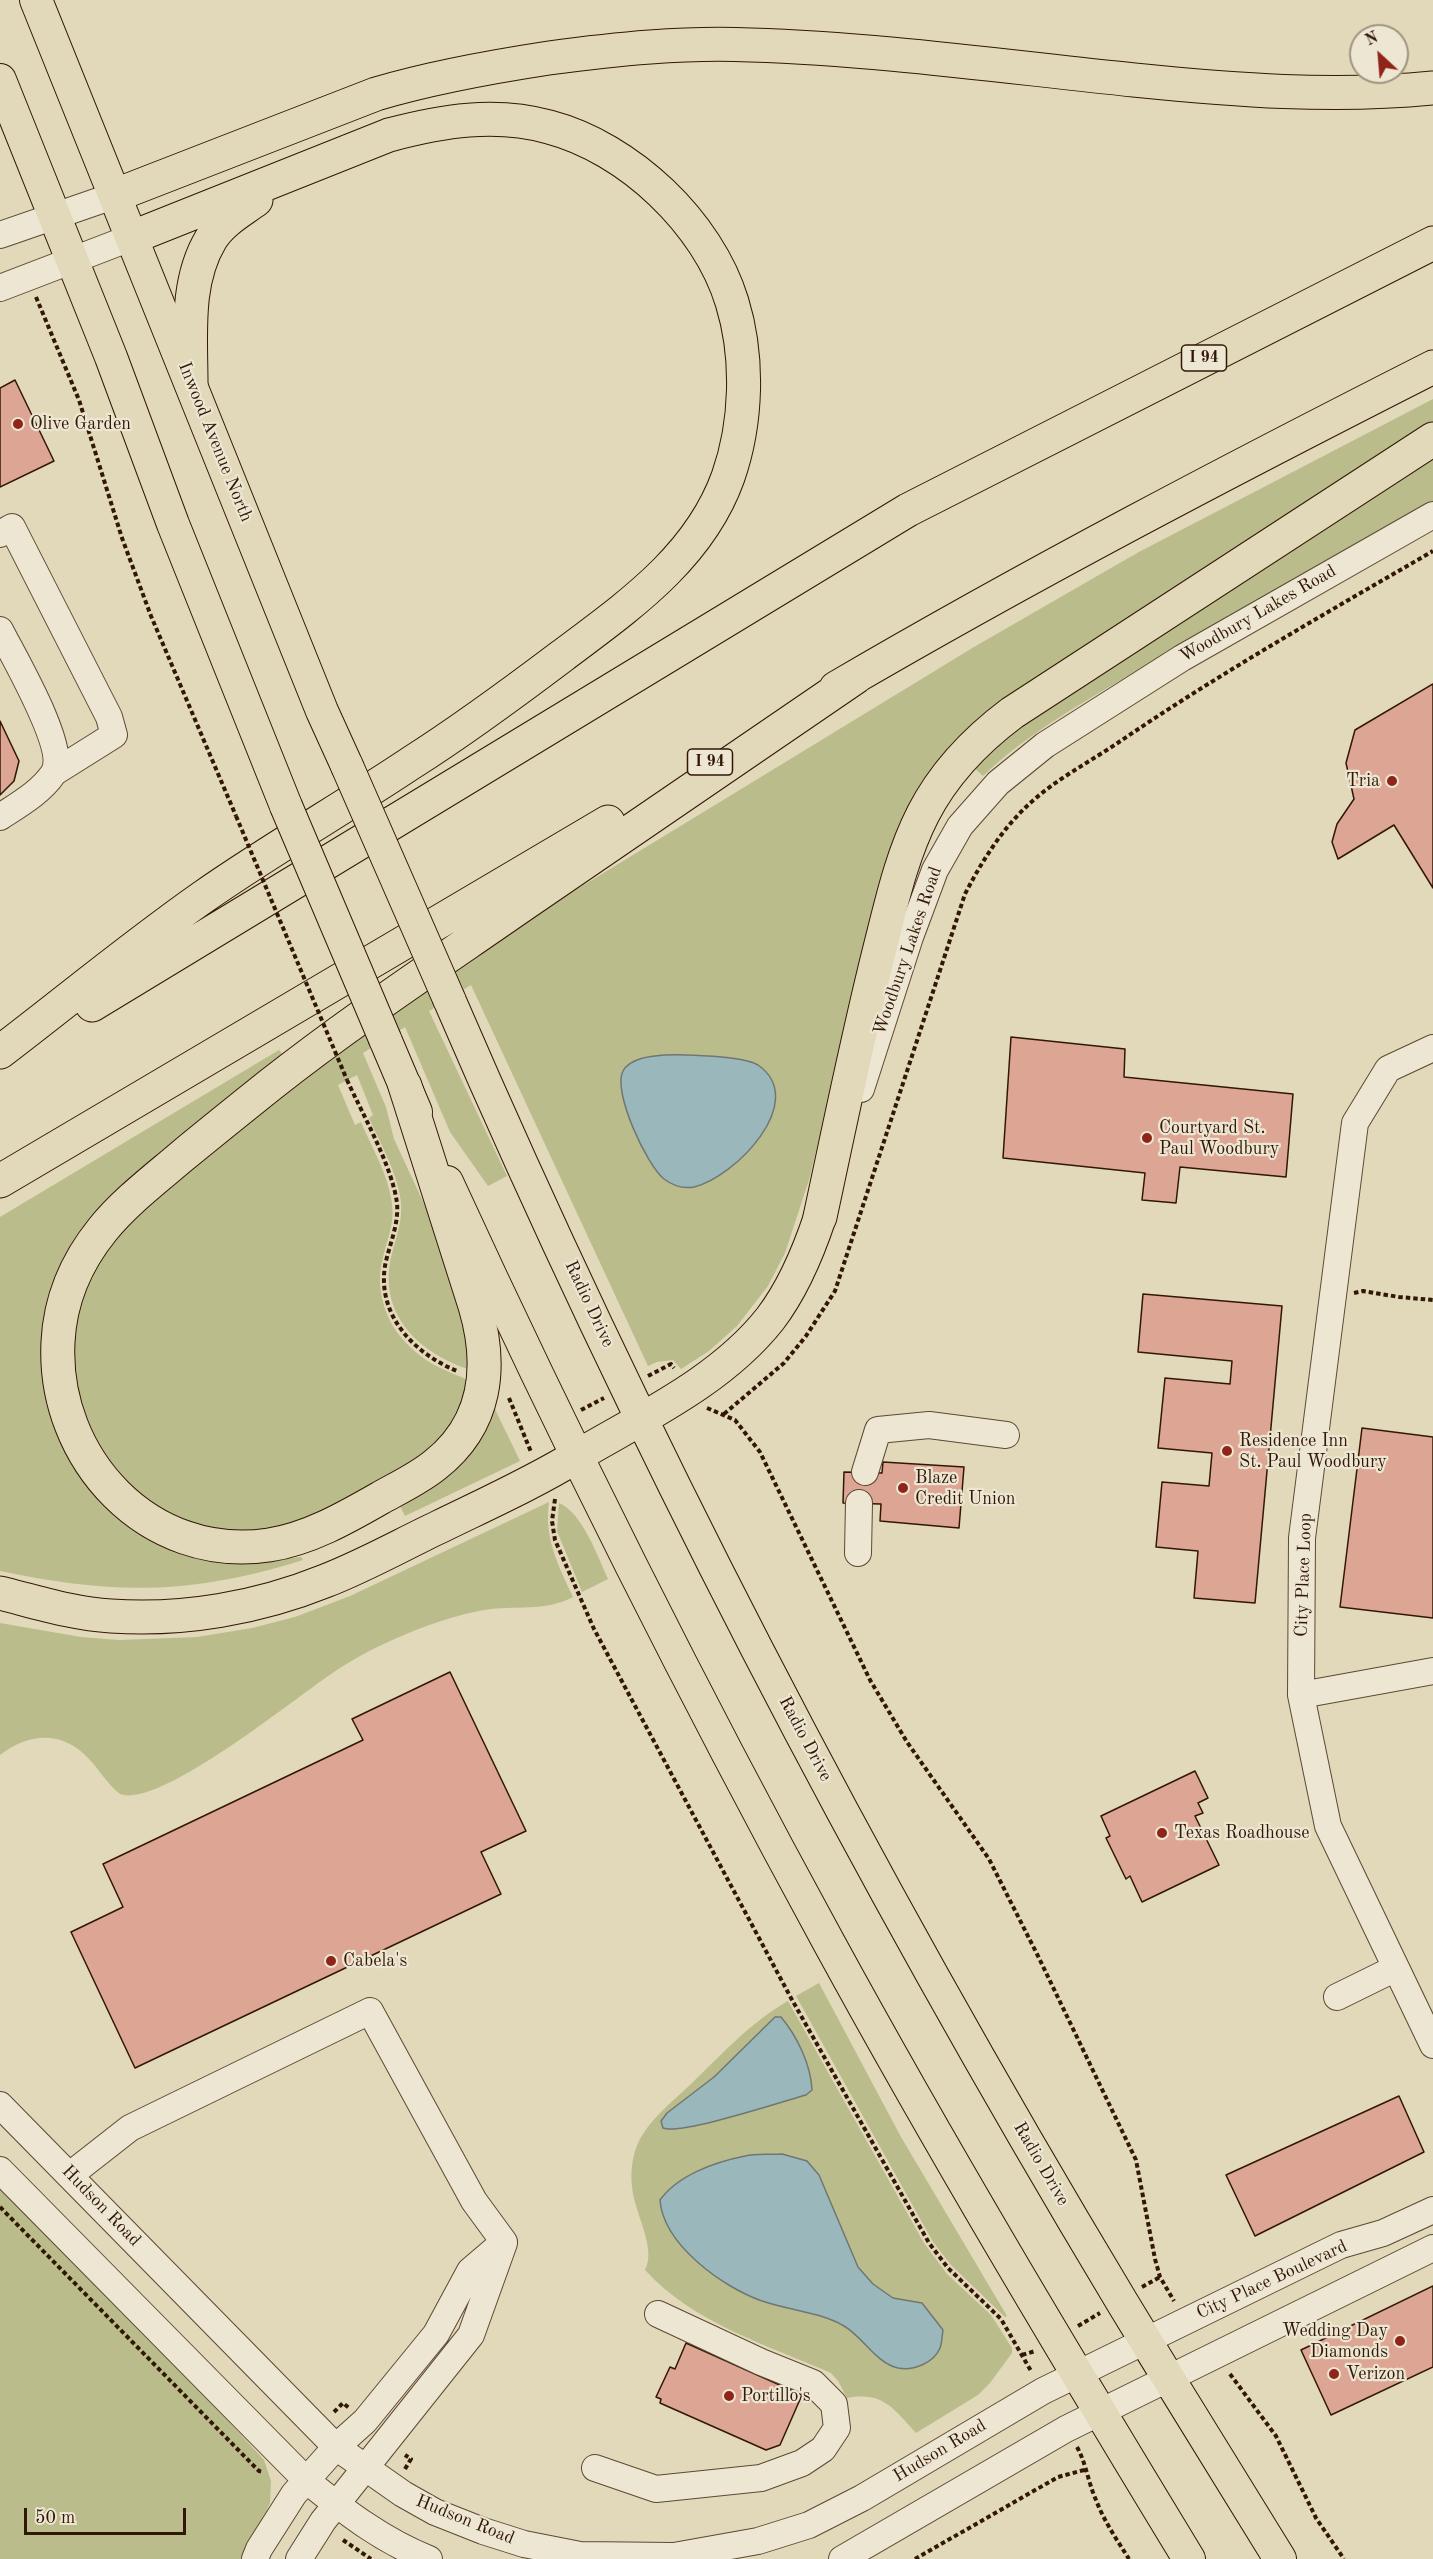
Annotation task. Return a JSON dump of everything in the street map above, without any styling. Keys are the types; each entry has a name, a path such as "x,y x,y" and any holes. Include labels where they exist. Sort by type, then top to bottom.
{"highway":[{"path":"116,195 376,94 419,81 523,62 666,45 750,45 850,52 1270,92 1388,92 1433,88"},
{"path":"0,1052 203,897 414,762 519,688 598,629 653,584 685,553 709,516 728,477 740,424 744,378 741,345 732,301 714,262 694,230 667,198 632,167 593,144 549,127 478,118 433,123 389,135 133,237"},
{"path":"192,383 192,295 200,262 211,237 231,217 299,171"},
{"name":"I 94","path":"0,1060 908,510 1433,243"},
{"name":"I 94","path":"0,1181 856,677 1165,506 1433,367"},
{"path":"820,1217 860,1026 901,867 923,814 953,768 986,734 1023,706 1433,439"},
{"path":"405,1086 480,1321 486,1356 485,1378 475,1414 465,1432 444,1458 419,1477 303,1537 258,1546 217,1545 180,1536 144,1517 118,1497 96,1471 73,1430 62,1397 58,1363 59,1327 65,1299 85,1254 102,1230 136,1195 209,1134 290,1069 386,997 856,677"},
{"path":"0,1593 66,1609 112,1616 162,1617 236,1607 295,1592 333,1578 543,1477 577,1456"}],"main road":[{"name":"Inwood Avenue North","path":"36,0 322,711 398,883"},
{"path":"0,80 73,260 173,524 286,806 405,1086 475,1242 577,1456 694,1690 828,1942 925,2115 1189,2559"},
{"name":"Radio Drive","path":"398,883 542,1204 643,1417 761,1654 865,1851 985,2066 1145,2340 1281,2559"},
{"name":"Woodbury Lakes Road","path":"577,1456 709,1375 767,1323 798,1273 820,1217"}],"street":[{"path":"0,235 116,195"},
{"path":"0,288 133,237"},
{"name":"Woodbury Lakes Road","path":"820,1217 926,892 953,837 980,801 1007,774 1035,752 1143,682 1220,635 1433,515"},
{"path":"0,534 12,527 109,717 114,735 55,772 38,791 0,817"},
{"path":"0,630 51,731 57,754 55,772"},
{"name":"City Place Loop","path":"1433,1048 1388,1069 1355,1123 1302,1538 1302,1695 1328,1826 1433,2045"},
{"path":"865,1472 878,1430 929,1425 1006,1435"},
{"path":"858,1503 858,1553"},
{"path":"1302,1695 1433,1671"},
{"path":"1337,1997 1396,1968"},
{"path":"70,2175 130,2128 370,2011 474,2200 504,2242"},
{"name":"Hudson Road","path":"0,2104 336,2447 402,2494 435,2512 524,2544 580,2555 674,2556 758,2541 809,2525 862,2498 1035,2395 1145,2340"},
{"path":"0,2170 306,2480 336,2505 376,2533 429,2559"},
{"name":"City Place Boulevard","path":"1145,2340 1341,2245 1383,2233 1433,2210"},
{"path":"255,2559 288,2503 306,2480 336,2447 365,2421 436,2334 470,2271 504,2242"},
{"path":"298,2559 323,2521 471,2335 504,2242"},
{"path":"842,2559 1066,2429 1433,2248"},
{"path":"595,2468 656,2489 761,2478 802,2463 823,2449 837,2428 834,2404 813,2384 658,2314"}],"path":[{"path":"39,305 79,400 140,588 386,1168 396,1200 396,1222 385,1275 387,1300 392,1314 408,1339 429,1357 457,1371 501,1381 519,1426 555,1501 552,1521 555,1540 594,1629 791,1998 924,2235 948,2268 1001,2319 1022,2355 1035,2352 1160,2277 1136,2160 989,1859 907,1742 870,1680 760,1452 735,1420 700,1404"},
{"path":"724,1414 784,1363 806,1336 835,1291 965,894 978,868 1006,829 1038,796 1162,712 1433,550"},
{"path":"1333,1298 1363,1291 1398,1298 1433,1300"},
{"path":"0,2208 259,2471 271,2472"},
{"path":"1230,2374 1276,2436 1316,2518 1344,2559"},
{"path":"915,2559 1058,2476 1084,2470 1105,2520 1129,2559"},
{"path":"346,2542 371,2559"}],"green space":[{"path":"1433,399 1433,425 959,743 831,1089 809,1180 785,1253 768,1286 737,1326 709,1351 681,1369 673,1360 648,1366 471,985 429,1011 507,1176 488,1186 450,1132 405,1027 363,1053 386,1107 394,1139 432,1221 470,1330 468,1369 437,1355 423,1345 400,1320 393,1305 389,1288 389,1270 400,1220 399,1192 388,1160 369,1118 373,1115 357,1075 338,1085 355,1125 361,1122 384,1173 390,1194 393,1211 380,1281 383,1301 390,1320 400,1336 421,1356 471,1383 447,1433 419,1459 302,1523 240,1534 182,1522 132,1492 97,1449 74,1388 75,1319 97,1261 128,1222 342,1045 551,905 974,647 1137,553"},
{"path":"1433,454 1433,503 1216,624 1081,704 1040,730 983,776 971,765 995,743"},
{"path":"279,1050 285,1057 63,1271 81,1470 270,1560 301,1557 303,1560 224,1580 152,1588 80,1584 0,1571 0,1217"},
{"path":"492,1403 520,1461 405,1516 398,1502"},
{"path":"549,1502 550,1539 557,1562 573,1597 552,1605 484,1610 466,1614 427,1626 386,1643 334,1672 260,1726 195,1769 165,1785 139,1794 120,1794 85,1755 75,1747 54,1738 32,1739 0,1755 0,1623 81,1637 119,1640 197,1637 252,1628 295,1617 350,1596"},
{"path":"559,1503 567,1508 582,1525 608,1579 582,1592 557,1531"},
{"path":"819,1983 901,2137 1007,2316 1005,2317 951,2265 933,2242 796,1996"},
{"path":"788,2001 924,2243 947,2274 991,2315 1012,2348 1012,2353 978,2395 916,2433 887,2404 870,2397 847,2398 831,2373 732,2331 708,2318 685,2305 645,2270 648,2261 647,2241 631,2180 633,2159 640,2140 659,2114 737,2039 774,2009"},
{"path":"0,2187 223,2415 264,2460 271,2481 270,2503 246,2559 0,2559"}],"water":[{"path":"664,1055 713,1056 751,1062 758,1065 772,1080 776,1098 771,1117 760,1136 746,1154 728,1169 710,1181 694,1187 674,1185 657,1171 633,1128 622,1094 621,1081 626,1067 641,1058"},
{"path":"775,2017 781,2017 798,2042 809,2071 812,2090 806,2095 710,2122 689,2127 663,2128 661,2121 667,2113 714,2077"},
{"path":"782,2154 807,2161 819,2175 858,2267 873,2284 893,2298 922,2303 943,2330 940,2348 928,2362 904,2369 890,2365 844,2326 814,2314 772,2304 746,2294 713,2274 683,2248 664,2216 660,2200 668,2191 698,2171 722,2162 749,2155"}],"building":[{"name":"Olive Garden","path":"15,380 54,461 0,487 0,388"},
{"name":"Tria","path":"1433,684 1433,888 1394,825 1338,859 1332,842 1337,824 1354,799 1346,763 1355,730"},
{"path":"0,721 19,761 14,781 0,795"},
{"name":"Courtyard St. Paul Woodbury","path":"1011,1037 1125,1049 1124,1077 1293,1094 1286,1177 1180,1167 1176,1203 1142,1200 1145,1173 1003,1158"},
{"name":"Residence Inn St. Paul Woodbury","path":"1143,1294 1282,1306 1255,1603 1194,1598 1198,1551 1156,1547 1162,1482 1209,1486 1212,1453 1158,1448 1165,1378 1230,1384 1232,1361 1138,1352"},
{"path":"1362,1428 1433,1437 1433,1618 1340,1607"},
{"name":"Blaze Credit Union","path":"883,1462 964,1467 959,1528 880,1521 881,1504 843,1503 844,1472 882,1473"},
{"path":"450,1672 526,1831 481,1852 501,1894 135,2068 71,1932 123,1907 103,1864 363,1740 352,1719"},
{"path":"1195,1771 1208,1798 1198,1803 1203,1813 1195,1816 1219,1865 1142,1902 1130,1876 1126,1879 1106,1838 1110,1836 1101,1816"},
{"path":"1399,2096 1424,2152 1255,2236 1226,2175"},
{"path":"1433,2286 1433,2367 1331,2415 1301,2350"},
{"name":"Portillo's","path":"686,2343 802,2395 780,2445 766,2450 660,2403 661,2399 656,2397 670,2367 675,2369"}],"place":[{"name":"Olive Garden","path":"18,424"},
{"name":"Tria","path":"1392,781"},
{"name":"Courtyard St. Paul Woodbury","path":"1147,1138"},
{"name":"Residence Inn St. Paul Woodbury","path":"1227,1451"},
{"name":"Blaze Credit Union","path":"903,1488"},
{"name":"Texas Roadhouse","path":"1162,1833"},
{"name":"Cabela's","path":"331,1961"},
{"name":"Wedding Day Diamonds","path":"1400,2341"},
{"name":"Verizon","path":"1334,2374"},
{"name":"Portillo's","path":"729,2396"}]}
